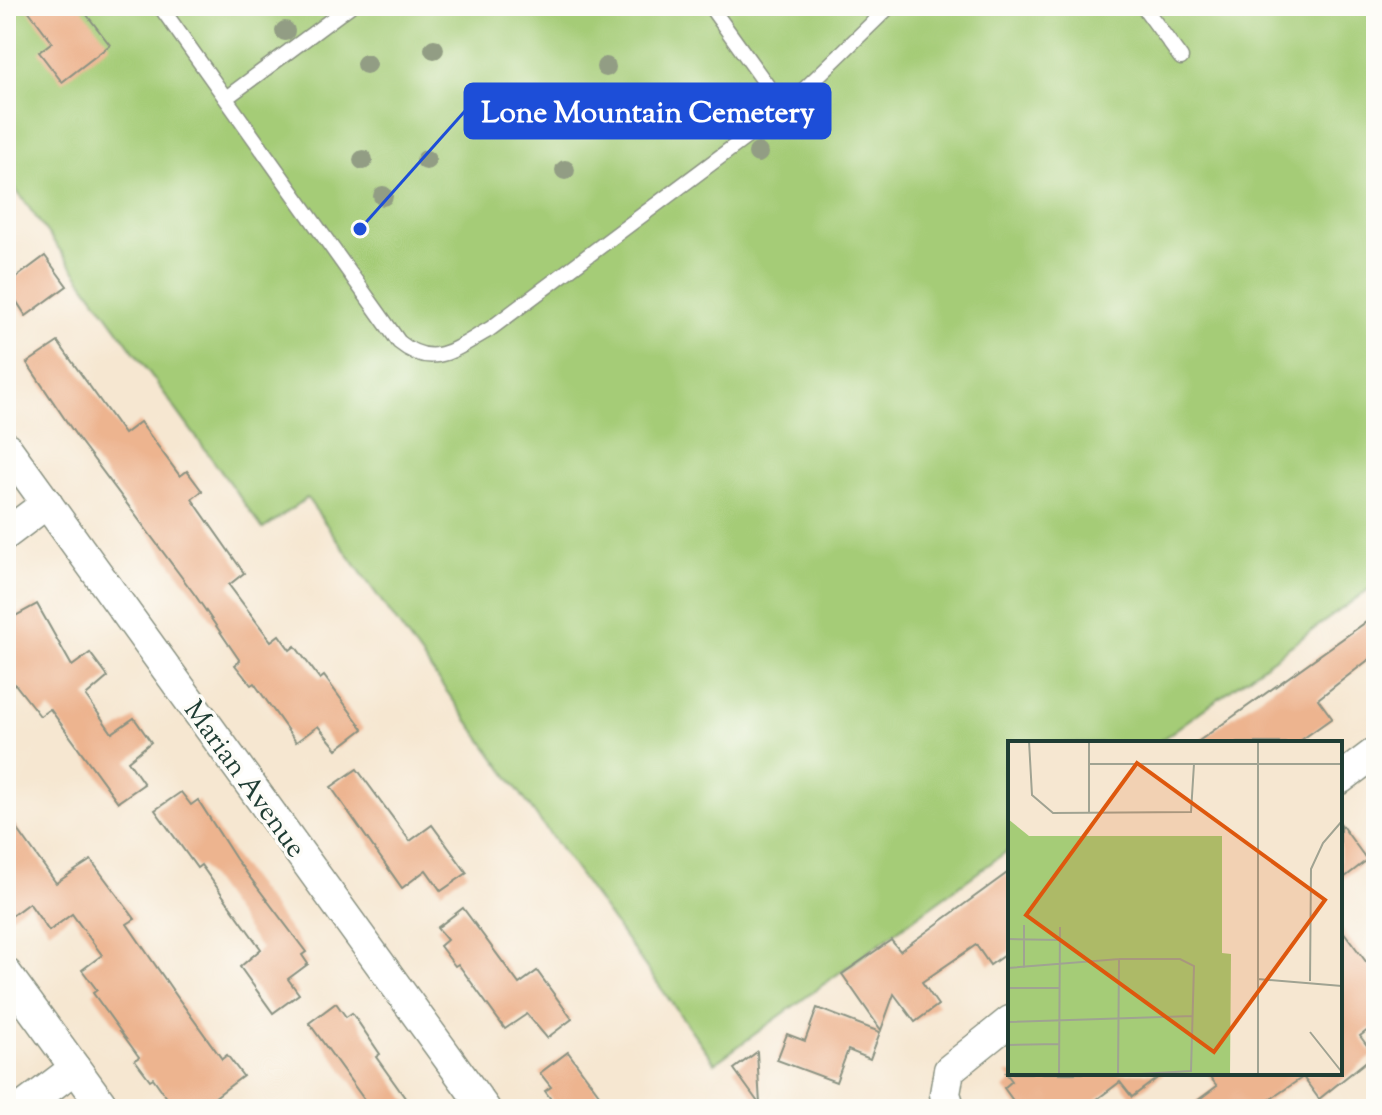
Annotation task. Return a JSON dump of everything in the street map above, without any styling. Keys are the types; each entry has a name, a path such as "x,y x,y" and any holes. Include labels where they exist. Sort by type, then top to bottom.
{"street":[{"name":"Marian Avenue","path":"6,447 485,1109"},
{"path":"6,534 47,503"},
{"path":"1342,778 1376,752"},
{"path":"6,973 105,1109"},
{"path":"950,1109 945,1094 949,1070 1008,1023"},
{"path":"21,1109 75,1068"}],"lane":[{"path":"160,6 399,342 413,354 427,357 443,355 490,329 784,109 890,6"},
{"path":"226,98 350,6"},
{"path":"710,6 784,109"},
{"path":"1143,6 1181,58"}],"green space":[{"path":"6,6 1376,6 1376,584 1160,741 1008,741 1008,850 715,1063 307,498 263,529 6,176"}],"building":[{"path":"25,6 80,6 110,45 62,82 39,52 52,42"},
{"path":"45,256 67,286 26,316 6,285"},
{"path":"58,342 124,434 140,422 180,476 187,471 202,491 192,499 244,573 229,585 271,641 279,635 290,650 295,646 320,679 324,676 363,729 337,749 318,726 296,742 254,683 251,685 235,665 240,661 195,595 77,437 27,363"},
{"path":"37,604 72,666 90,653 108,677 86,696 112,733 134,718 151,742 128,761 144,784 118,802 50,709 40,716 15,684 6,689 6,621"},
{"path":"1376,615 1376,654 1318,699 1332,718 1300,741 1199,741"},
{"path":"357,769 410,841 432,825 467,873 441,891 426,870 402,888 331,787"},
{"path":"181,792 191,805 198,800 236,859 306,952 302,955 308,964 288,979 299,994 273,1013 240,967 261,949 201,865 197,868 155,810"},
{"path":"6,813 56,883 91,860 135,919 127,924 222,1059 227,1055 243,1076 214,1098 221,1109 175,1109 153,1078 150,1080 135,1060 139,1057 93,993 97,990 82,970 102,955 72,914 49,931 29,903 6,920"},
{"path":"1342,826 1367,860 1342,879"},
{"path":"1008,872 1008,952 990,965 976,945 922,982 938,1005 915,1022 894,994 881,1030 842,974 891,940 900,951"},
{"path":"463,908 519,984 537,971 572,1019 547,1038 527,1014 505,1029 458,964 455,966 440,946 447,940 437,928"},
{"path":"1342,930 1376,975 1376,1024 1360,1036 1374,1055 1319,1099 1303,1077 1256,1109 1186,1109 1217,1086 1209,1075 1342,1075"},
{"path":"336,1003 346,1017 352,1013 380,1054 376,1057 413,1109 371,1109 309,1023"},
{"path":"817,1008 880,1032 870,1059 848,1050 836,1082 777,1060 787,1034 805,1041"},
{"path":"568,1052 610,1109 558,1109 545,1091 551,1087 540,1073"},
{"path":"757,1052 760,1105 734,1069"},
{"path":"1006,1073 1161,1075 1132,1097 1120,1082 1084,1109 1019,1109 1004,1088 1012,1081"}],"place":[{"name":"Lone Mountain Cemetery","path":"360,229"}]}
